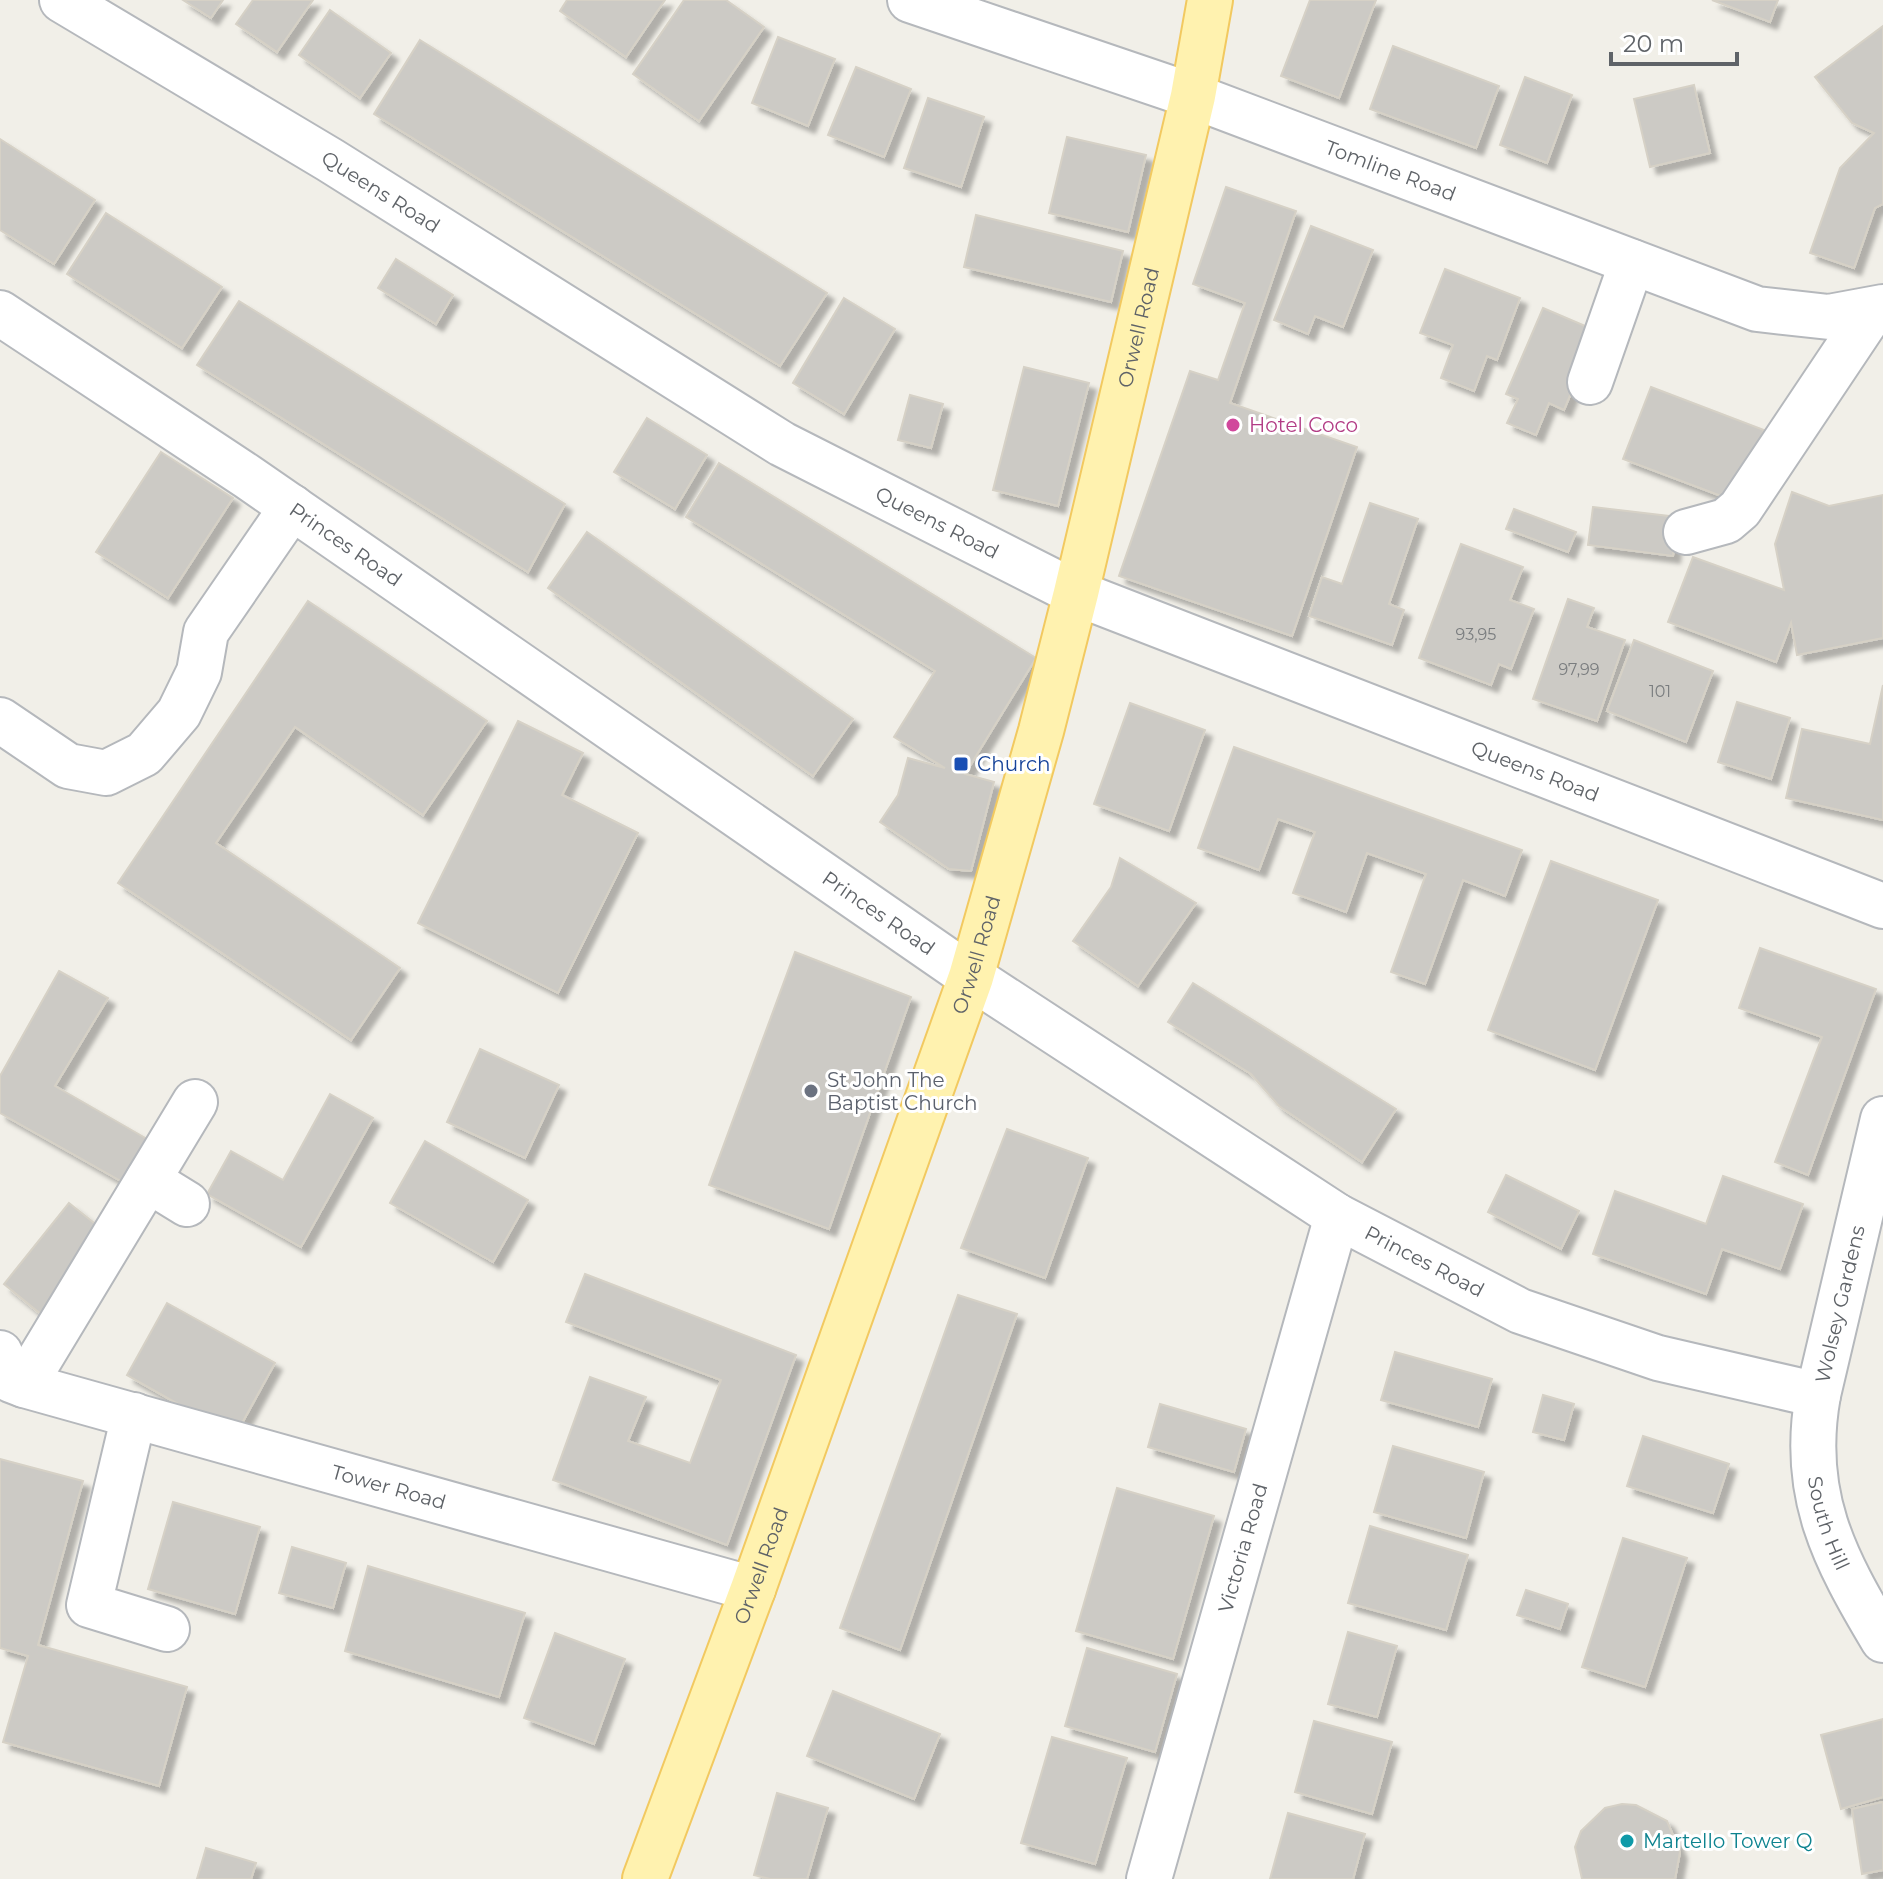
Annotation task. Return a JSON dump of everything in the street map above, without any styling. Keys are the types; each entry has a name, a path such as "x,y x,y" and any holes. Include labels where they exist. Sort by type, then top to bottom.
{"main road":[{"name":"Orwell Road","path":"645,1879 753,1589 971,977 1041,731 1076,593 1193,96 1210,0"}],"street":[{"name":"Queens Road","path":"62,0 330,160 782,444 1076,593 1883,906"},
{"name":"Tomline Road","path":"910,0 1193,96 1632,262 1777,313 1880,317"},
{"path":"1590,382 1632,262"},
{"name":"Princes Road","path":"0,313 292,507 971,977 1337,1216 1520,1311 1658,1358 1818,1395"},
{"path":"1686,532 1726,521 1740,509 1880,317"},
{"path":"0,720 68,766 106,773 144,754 179,713 193,686 199,672 206,632 292,507"},
{"name":"Tower Road","path":"195,1102 148,1180 12,1369 134,1415 753,1589"},
{"name":"Wolsey Gardens","path":"1818,1395 1883,1119"},
{"path":"148,1180 187,1204"},
{"name":"Victoria Road","path":"1149,1879 1337,1216"},
{"name":"South Hill","path":"1818,1395 1811,1463 1820,1511 1837,1559 1883,1640"},
{"path":"134,1415 89,1605 167,1629"}],"building":[{"path":"183,0 223,0 211,18"},
{"path":"253,0 313,0 277,52 236,24"},
{"path":"567,0 665,0 626,57 560,11"},
{"path":"684,0 726,0 764,27 699,121 633,74"},
{"path":"1310,0 1376,0 1339,98 1281,76"},
{"path":"1712,0 1778,0 1770,22"},
{"path":"330,10 391,53 360,98 299,55"},
{"path":"1883,26 1883,204 1875,208 1854,268 1810,253 1840,168 1874,133 1852,123 1815,77"},
{"path":"778,37 835,59 808,126 752,103"},
{"path":"420,40 827,293 780,366 374,114"},
{"path":"1393,46 1499,86 1476,148 1370,109"},
{"path":"856,67 911,89 884,157 828,135"},
{"path":"1525,77 1572,95 1547,163 1500,145"},
{"path":"1694,85 1710,153 1650,167 1634,99"},
{"path":"928,98 984,117 961,187 904,168"},
{"path":"1067,137 1146,155 1128,232 1049,213"},
{"path":"0,139 95,200 54,264 0,230"},
{"name":"Hotel Coco","path":"1226,187 1296,211 1230,403 1357,447 1292,636 1119,576 1190,371 1218,380 1245,303 1193,284"},
{"path":"106,213 222,287 182,348 67,274"},
{"path":"976,215 1123,251 1111,302 964,267"},
{"path":"1311,226 1373,250 1343,327 1315,316 1308,334 1274,320"},
{"path":"396,259 453,295 436,324 378,288"},
{"path":"1445,269 1520,298 1497,360 1487,356 1474,391 1441,378 1453,345 1420,333"},
{"path":"844,298 895,329 844,414 793,383"},
{"path":"239,301 565,504 528,572 197,365"},
{"path":"1543,308 1597,331 1564,410 1549,403 1536,435 1507,423 1518,399 1506,394"},
{"path":"1024,367 1089,383 1058,506 993,490"},
{"path":"1651,387 1764,430 1737,502 1623,459"},
{"path":"910,395 943,404 931,448 898,440"},
{"path":"647,418 707,455 675,509 614,472"},
{"path":"161,452 233,498 168,598 96,552"},
{"path":"719,463 1036,658 965,774 994,782 971,871 949,869 880,822 898,795 908,758 945,768 894,737 935,671 686,517"},
{"path":"1792,492 1829,506 1883,495 1883,638 1797,655 1791,623 1776,662 1668,622 1693,557 1784,590 1775,544"},
{"path":"1370,503 1418,519 1389,604 1404,610 1392,645 1309,616 1322,577 1342,584"},
{"path":"1593,507 1677,517 1673,556 1588,545"},
{"path":"1514,509 1576,532 1568,552 1506,529"},
{"path":"587,532 853,719 813,776 548,588"},
{"path":"1461,544 1523,567 1510,600 1534,609 1511,669 1499,664 1491,685 1419,658"},
{"path":"1568,599 1594,608 1587,627 1625,640 1597,721 1533,699"},
{"path":"308,601 487,721 423,815 295,727 216,843 400,968 351,1040 118,883"},
{"path":"1634,640 1713,671 1686,742 1607,711"},
{"path":"1883,685 1883,820 1786,798 1802,729 1870,744"},
{"path":"1737,702 1790,718 1771,779 1718,762"},
{"path":"1130,703 1205,730 1169,831 1094,804"},
{"path":"518,721 583,753 562,795 638,833 558,993 418,923"},
{"path":"1234,747 1522,850 1505,896 1463,880 1425,984 1391,972 1426,874 1367,853 1346,912 1293,893 1315,832 1278,819 1259,870 1198,848"},
{"path":"1120,858 1196,903 1138,986 1073,941 1111,887"},
{"path":"1551,861 1658,900 1595,1070 1488,1030"},
{"path":"1760,948 1876,989 1808,1175 1775,1162 1822,1037 1739,1008"},
{"name":"St John The Baptist Church","path":"795,952 911,997 829,1229 709,1185"},
{"path":"59,971 108,998 55,1086 175,1155 151,1198 0,1113 0,1076"},
{"path":"1193,983 1396,1109 1362,1162 1279,1106 1251,1074 1168,1022"},
{"path":"480,1049 559,1085 525,1158 447,1122"},
{"path":"330,1094 373,1118 301,1247 207,1194 231,1151 283,1180"},
{"path":"1007,1129 1088,1158 1045,1278 961,1248"},
{"path":"425,1141 528,1200 493,1262 390,1203"},
{"path":"1506,1175 1579,1211 1561,1249 1488,1212"},
{"path":"1723,1176 1803,1204 1780,1269 1722,1249 1706,1294 1593,1254 1615,1191 1706,1224"},
{"path":"69,1203 113,1238 47,1319 4,1284"},
{"path":"585,1274 796,1355 727,1545 553,1480 590,1377 646,1397 628,1441 690,1463 721,1380 566,1322"},
{"path":"958,1295 1017,1314 900,1650 840,1628"},
{"path":"167,1303 275,1363 235,1436 127,1375"},
{"path":"1395,1352 1492,1379 1478,1427 1381,1400"},
{"path":"1543,1395 1574,1404 1564,1440 1533,1432"},
{"path":"1160,1404 1246,1429 1234,1472 1148,1447"},
{"path":"1643,1436 1729,1464 1713,1513 1627,1486"},
{"path":"1393,1446 1484,1472 1466,1538 1374,1512"},
{"path":"0,1459 83,1481 38,1645 187,1687 159,1786 3,1742 28,1656 0,1648"},
{"path":"1117,1488 1214,1516 1173,1659 1076,1631"},
{"path":"173,1502 260,1527 235,1614 148,1589"},
{"path":"1370,1526 1468,1555 1446,1630 1348,1603"},
{"path":"1623,1538 1687,1558 1645,1687 1582,1667"},
{"path":"292,1547 346,1563 333,1608 279,1593"},
{"path":"368,1566 525,1613 499,1697 345,1651"},
{"path":"1526,1590 1568,1604 1560,1629 1517,1615"},
{"path":"1348,1632 1397,1646 1377,1717 1328,1704"},
{"path":"555,1633 625,1659 594,1744 524,1718"},
{"path":"1087,1648 1177,1674 1155,1752 1065,1726"},
{"path":"833,1691 940,1734 914,1799 807,1756"},
{"path":"1883,1719 1883,1797 1841,1809 1821,1735"},
{"path":"1314,1721 1392,1742 1372,1814 1295,1792"},
{"path":"1052,1737 1127,1758 1095,1864 1021,1843"},
{"path":"777,1793 828,1808 807,1879 770,1879 754,1875"},
{"path":"1883,1802 1883,1870 1862,1874 1852,1809"},
{"name":"Martello Tower Q","path":"1636,1805 1667,1821 1680,1852 1675,1879 1582,1879 1575,1847 1581,1831 1605,1808"},
{"path":"1288,1813 1365,1834 1353,1879 1270,1879"},
{"path":"206,1848 256,1863 251,1879 197,1879"}],"place":[{"name":"Hotel Coco","path":"1233,425"},
{"name":"Church","path":"961,764"},
{"name":"St John The Baptist Church","path":"811,1091"},
{"name":"Martello Tower Q","path":"1627,1841"}]}
